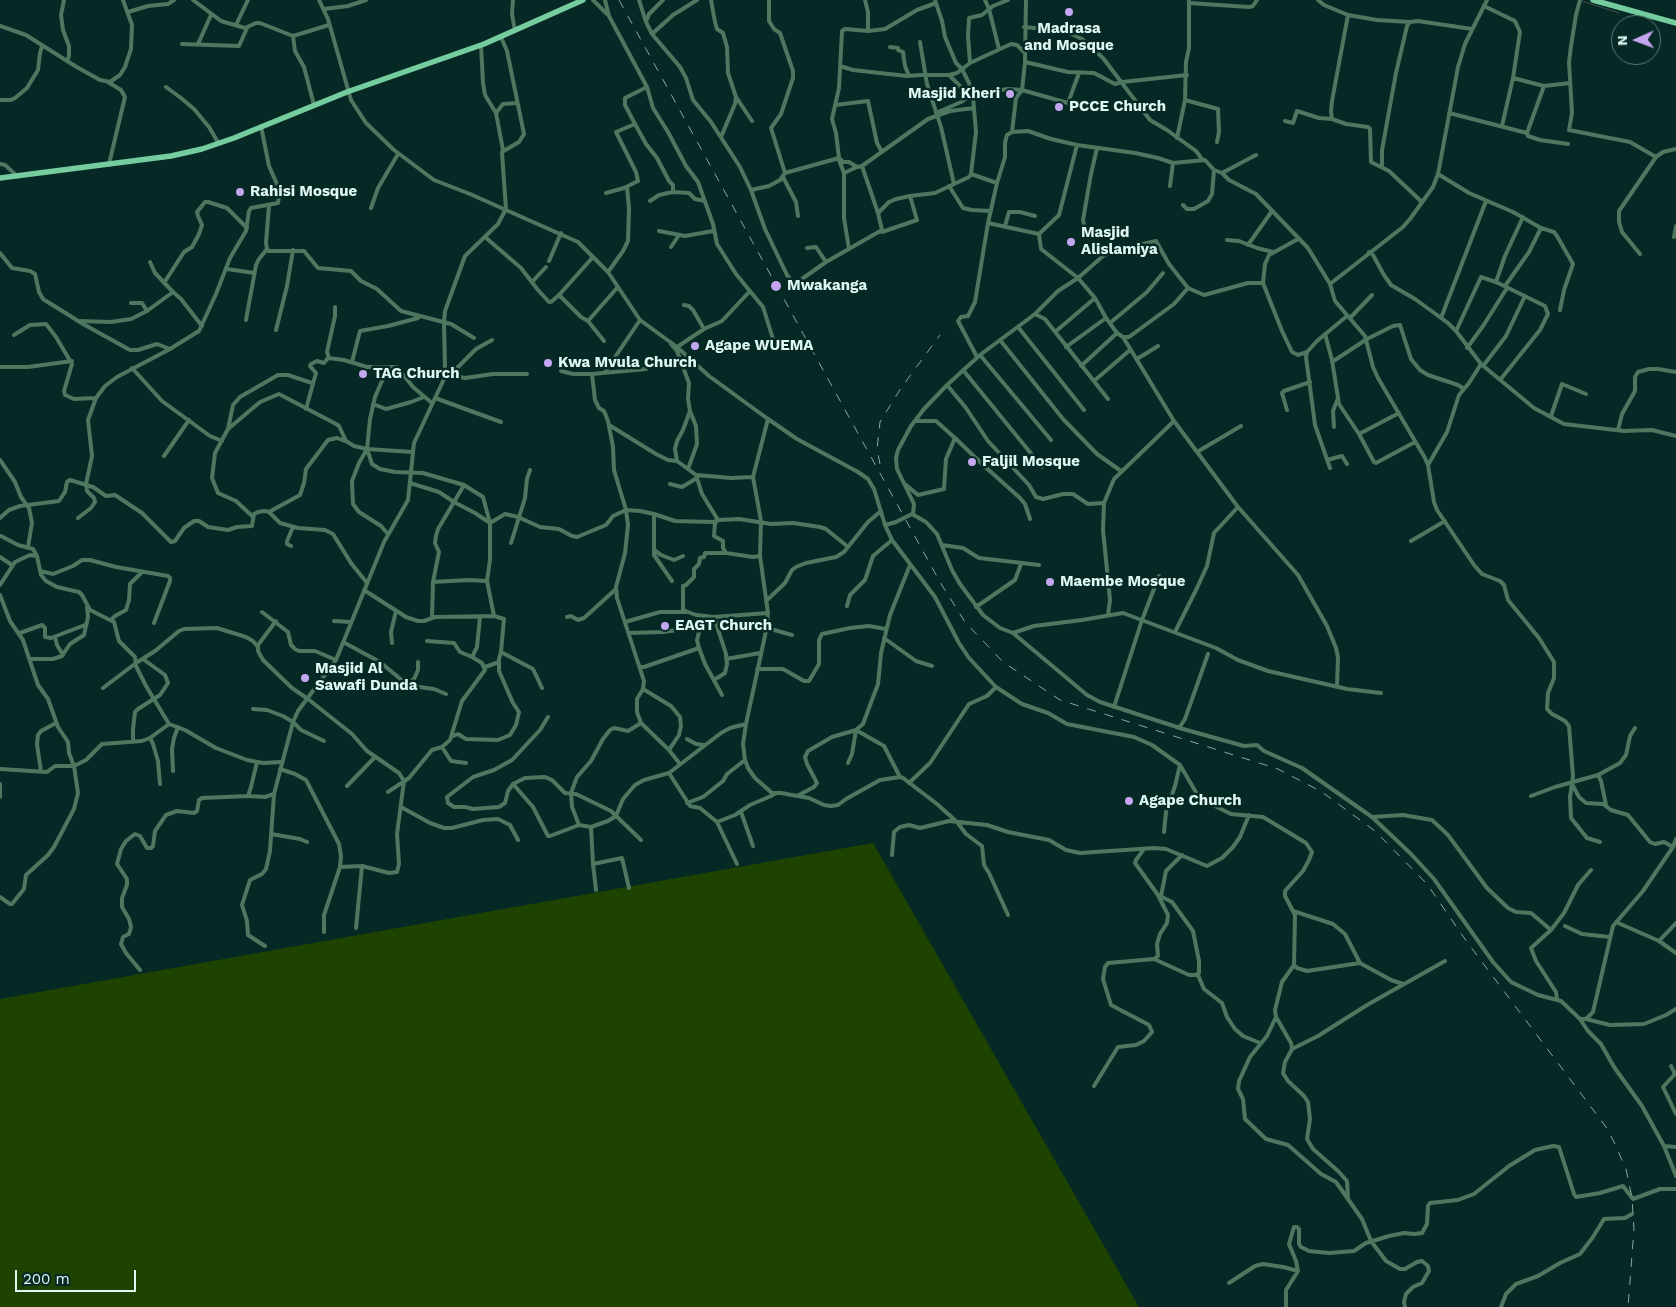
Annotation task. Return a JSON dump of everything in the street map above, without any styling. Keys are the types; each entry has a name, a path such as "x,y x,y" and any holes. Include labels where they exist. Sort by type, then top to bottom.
{"main road":[{"path":"0,178 182,154 219,144 347,92 481,45 583,0"},
{"path":"1593,0 1676,23"}],"street":[{"path":"64,0 63,30 69,46 69,56 66,61"},
{"path":"107,82 117,78 125,67 133,36 132,25 123,0"},
{"path":"128,12 148,6 168,4 174,0"},
{"path":"193,0 221,21 247,28"},
{"path":"236,25 248,0"},
{"path":"320,0 329,25 347,92 355,108 366,123 398,154 434,180 506,209 578,242 608,272 640,320 669,340 709,376 768,419 797,439 864,476 874,489 885,525 892,540 935,597 969,658 996,687 1022,704 1048,712 1067,724 1144,740 1180,765 1197,794 1203,800 1231,814 1249,814 1272,820 1306,843 1310,848 1311,856 1305,867 1285,891 1285,899 1293,912 1295,923 1294,965 1282,982 1275,1010 1276,1016 1288,1036 1292,1049"},
{"path":"324,9 348,6 366,0"},
{"path":"513,0 512,14 515,31"},
{"path":"593,0 609,16"},
{"path":"605,0 609,16 646,87 653,108 686,166 698,182 717,244 764,311 773,339"},
{"path":"639,0 652,34 680,67 686,78 693,100 721,137 740,167 781,265 791,280 800,281 826,262 882,230 878,212 860,167 850,162 839,159 784,175 769,186 751,190"},
{"path":"646,22 649,14 663,0"},
{"path":"652,34 673,14 697,0"},
{"path":"711,0 717,29 723,33 727,47 728,73 736,96 752,121"},
{"path":"769,0 769,21 780,34 793,71 793,78 781,114 771,128 784,175 796,202 798,216"},
{"path":"865,0 868,12 868,31"},
{"path":"984,0 989,9 999,49"},
{"path":"970,63 968,19 1008,0"},
{"path":"1012,132 1016,98 1022,90 1025,62 1024,27 1026,0"},
{"path":"1177,138 1187,75 1189,2 1249,7 1253,6 1257,0"},
{"path":"1318,0 1324,5 1348,14 1377,20 1438,23 1472,29"},
{"path":"1330,284 1402,227 1433,187 1438,174 1458,68 1465,44 1487,0"},
{"path":"1580,0 1570,46 1572,113 1570,130 1630,142 1656,157"},
{"path":"849,249 844,218 844,173 839,159 836,132 832,119 836,105 843,30 868,31 885,29 936,1 942,21 944,37 956,63 962,69 972,93 976,132 971,174 969,177 935,193 896,199 889,202 878,212"},
{"path":"1484,6 1515,21 1519,28 1520,41 1502,126"},
{"path":"1332,119 1332,101 1348,14"},
{"path":"198,44 211,15"},
{"path":"1382,167 1382,150 1396,73 1401,49 1410,22"},
{"path":"182,44 239,46 247,28 256,23 293,36 329,25"},
{"path":"0,26 26,35 66,61 107,82 124,94 126,100 118,123 110,164"},
{"path":"1024,27 1064,31 1091,46 1122,82 1150,120 1168,130 1196,151 1214,170 1256,194 1312,255 1330,284 1335,301 1367,339 1373,367 1428,465 1435,506 1479,571 1487,577 1500,581 1504,585 1508,600 1539,638 1554,662 1554,678 1548,693 1546,709 1565,721 1569,726 1572,783 1570,797 1571,818 1587,838 1600,842"},
{"path":"293,36 295,51 304,67 314,105"},
{"path":"501,37 507,51 522,125 522,138 515,146 503,150"},
{"path":"920,42 925,75 936,114 951,185 963,208 991,211"},
{"path":"840,66 853,70 909,76 949,75 955,74 970,63 1012,44 1015,44 1024,53"},
{"path":"266,946 248,935 247,921 242,905 250,880 262,874 266,869 274,794 293,722 336,660 388,534 408,500 414,444 444,379 444,323 446,312 465,256 470,249 498,224 506,209 503,150 496,113 485,95 482,83 481,45"},
{"path":"0,100 11,100 27,88 38,70 42,46"},
{"path":"890,47 898,48 898,50 903,52 909,76"},
{"path":"1025,62 1068,72 1094,73 1115,84 1187,75"},
{"path":"844,173 860,167 911,130 936,114 961,102 972,93 1008,89 1022,90 1068,103 1079,73"},
{"path":"949,75 963,88 972,93"},
{"path":"1513,78 1544,86 1570,82"},
{"path":"1527,133 1544,86"},
{"path":"646,87 626,98 626,104 648,147 673,185 673,192"},
{"path":"166,88 194,109 209,126 219,144"},
{"path":"721,137 735,104 736,96"},
{"path":"1184,100 1218,110 1219,132 1217,142"},
{"path":"836,105 868,101 877,143 882,152"},
{"path":"496,113 503,104 517,103"},
{"path":"936,114 974,108"},
{"path":"1285,122 1293,123 1297,111 1319,118 1368,127 1370,129 1371,162 1389,171 1422,202"},
{"path":"1449,113 1527,133 1530,138 1568,144"},
{"path":"606,194 637,182 637,177 616,132 635,124"},
{"path":"78,518 91,508 94,502 94,498 87,491 86,484 92,456 88,420 96,398 110,381 196,334 202,326 247,228 249,210 278,203 280,191 267,160 261,126"},
{"path":"1051,440 978,356 958,321 962,317 968,316 973,307 979,282 988,223 1005,156 1007,135 1012,132 1028,131 1077,145 1158,158 1173,163 1202,159"},
{"path":"1039,234 1059,215 1077,145"},
{"path":"1085,229 1083,220 1097,148"},
{"path":"1640,254 1622,232 1618,216 1656,157 1663,152 1676,148"},
{"path":"370,208 378,188 398,154"},
{"path":"1222,173 1256,155"},
{"path":"1170,186 1173,163"},
{"path":"0,164 5,165 16,175"},
{"path":"1182,205 1187,209 1194,209 1208,201 1212,194 1214,170"},
{"path":"971,174 997,183"},
{"path":"1438,174 1469,193 1523,216 1541,228 1551,230 1558,236 1573,264 1564,290 1560,310"},
{"path":"608,272 628,241 629,208 627,187"},
{"path":"650,201 659,195 673,192 689,193 695,199 705,201"},
{"path":"882,232 916,220 910,196"},
{"path":"1442,318 1486,201"},
{"path":"164,283 184,252 192,247 199,234 202,224 198,212 205,202 227,208 247,228"},
{"path":"246,320 254,273 259,259 267,249 269,206"},
{"path":"1248,245 1272,211"},
{"path":"1005,226 1009,212 1020,212 1035,216"},
{"path":"1496,282 1505,256 1523,216"},
{"path":"988,223 1039,234"},
{"path":"1674,237 1676,226"},
{"path":"1467,348 1484,326 1529,252 1541,228"},
{"path":"659,231 679,235 692,235 713,231"},
{"path":"549,261 561,233"},
{"path":"1039,234 1041,250 1078,278 1096,298 1106,318 1137,359 1174,421 1238,507 1298,575 1332,637 1338,656 1337,686"},
{"path":"671,247 679,235"},
{"path":"485,237 515,262 550,303 594,257"},
{"path":"1298,238 1273,252 1266,259 1263,283 1292,352 1298,355 1307,352 1325,334 1348,317 1372,295"},
{"path":"913,514 914,504 897,469 896,458 901,442 915,421 947,385 978,356 1036,314 1058,291 1078,278 1103,256 1116,250 1155,240 1169,264 1188,288 1204,295 1248,283 1263,283"},
{"path":"1227,240 1240,241 1268,252 1273,252"},
{"path":"808,248 816,247 826,262"},
{"path":"267,249 272,252 304,251 309,255 315,266 321,270 351,271 361,281 377,289 402,311 451,324 474,338"},
{"path":"276,330 288,286 293,250"},
{"path":"1369,252 1374,255 1384,276 1391,285 1415,299 1456,330 1467,348 1482,365 1528,404 1564,424 1618,430 1652,430 1676,436"},
{"path":"0,253 12,268 34,273 43,299 77,321 130,350 138,350 157,344 170,349"},
{"path":"150,262 155,273 181,299 202,326"},
{"path":"532,282 546,267"},
{"path":"227,269 254,273"},
{"path":"1110,323 1147,292 1162,272"},
{"path":"1456,330 1479,279 1483,277 1545,306 1547,318 1524,352 1500,380"},
{"path":"588,321 618,288"},
{"path":"1123,338 1130,336 1168,309 1188,288"},
{"path":"677,347 704,329 722,320 750,291"},
{"path":"77,321 116,322 137,317 173,292"},
{"path":"559,295 581,317 588,321 604,341"},
{"path":"1428,465 1447,432 1459,395 1506,336 1525,296"},
{"path":"1055,332 1096,298"},
{"path":"130,303 142,303 147,311"},
{"path":"684,305 689,306 693,310 704,329"},
{"path":"329,358 327,352 335,316 335,307"},
{"path":"1036,314 1042,316 1108,399"},
{"path":"352,362 360,331 422,317"},
{"path":"1066,347 1106,318"},
{"path":"605,372 640,320"},
{"path":"14,334 30,325 45,324 72,361 72,368 65,387 65,395 74,399 96,398"},
{"path":"1332,362 1367,339 1393,326 1400,325 1410,359 1420,370 1464,389"},
{"path":"1018,327 1084,410"},
{"path":"1081,366 1117,333"},
{"path":"1325,334 1339,404 1359,434 1372,460 1376,463 1415,442"},
{"path":"444,379 476,349 492,340"},
{"path":"669,340 677,352 689,383 688,399 697,432 697,444 688,469"},
{"path":"1000,340 1063,419 1097,454 1121,471"},
{"path":"1137,359 1158,346"},
{"path":"1094,380 1130,350"},
{"path":"1307,352 1306,361 1315,425 1330,468"},
{"path":"329,358 367,367 399,368 413,387 432,403"},
{"path":"306,409 316,373 310,366 317,361 324,364 329,358"},
{"path":"0,367 28,367 72,361"},
{"path":"388,367 373,404 369,424 367,449 372,464 380,469 395,472 422,473 464,485 483,498 490,523 488,581 494,616"},
{"path":"132,368 162,401 210,436 222,441"},
{"path":"561,371 573,374 592,374 646,369"},
{"path":"1618,430 1622,414 1635,390 1635,377 1638,372 1658,369 1676,372"},
{"path":"963,370 1042,467"},
{"path":"0,518 15,508 28,504 59,501 69,480 86,484 106,496 114,494 132,506 171,542 175,541 184,528 194,521 200,521 208,527 228,530 252,526 252,516 236,502 221,496 216,490 212,478 214,460 218,447 228,429 233,405 236,400 268,380 283,374 312,383"},
{"path":"450,375 465,378 487,374 527,374"},
{"path":"592,374 594,396 607,417 613,447 614,470 626,510 628,525 625,552 616,589 644,681 636,704 640,723 669,750 680,764"},
{"path":"1287,410 1282,393 1310,382"},
{"path":"1550,416 1562,384 1586,394"},
{"path":"947,385 966,408 988,441 1029,485 1036,497 1043,499 1070,494 1088,504 1104,503"},
{"path":"228,429 249,410 276,395 283,395 339,426 346,441"},
{"path":"373,404 386,409 424,397"},
{"path":"435,398 501,422"},
{"path":"1334,426 1333,411 1338,398"},
{"path":"677,461 675,449 677,441 684,430 690,411"},
{"path":"1359,434 1399,413"},
{"path":"768,419 753,477 761,521 760,556 768,612 767,628 746,724 744,744 745,760 754,778 774,794"},
{"path":"164,456 189,420"},
{"path":"915,421 936,421 1020,498 1030,519"},
{"path":"1108,615 1110,609 1103,530 1104,503 1114,479 1174,421"},
{"path":"609,425 656,454 668,460 677,461 688,469 696,476 702,494 718,520"},
{"path":"1197,452 1241,426"},
{"path":"252,516 258,512 269,512 300,495 306,469 328,440 337,438 354,446 367,449 412,452"},
{"path":"905,484 918,495 944,488 946,459 955,438"},
{"path":"367,449 352,481 353,504 359,512 380,526 388,534"},
{"path":"1327,460 1342,456 1348,464"},
{"path":"0,460 28,504 32,523 28,547"},
{"path":"511,542 525,498 530,470"},
{"path":"670,484 680,487 696,476 753,477"},
{"path":"410,482 439,492 490,523"},
{"path":"432,618 433,582 438,552 435,543 436,536 438,529 464,485"},
{"path":"1174,632 1207,566 1214,533 1238,507"},
{"path":"490,523 504,514 518,517 540,527 559,529 577,537 606,525 613,516 626,510 640,510 675,521 713,522 739,519 771,524 793,523 825,528 848,547"},
{"path":"766,600 785,584 792,570 796,567 836,557 844,552 868,522 881,511"},
{"path":"269,512 276,521 293,526 325,530 333,534 353,567 367,583"},
{"path":"654,514 654,555 672,581"},
{"path":"885,525 913,514"},
{"path":"913,514 926,522 937,534 952,570 976,607 1000,628 1013,633 1087,695 1114,707 1179,728 1244,746 1257,746 1302,768 1372,817 1411,854 1439,885 1493,962 1511,982 1538,995 1564,1003 1580,1019 1588,1031 1601,1044 1614,1067 1642,1106 1664,1146 1676,1176"},
{"path":"718,520 715,523 714,536 722,541 726,553"},
{"path":"1411,541 1445,521"},
{"path":"291,546 286,542 293,526"},
{"path":"0,538 34,550 44,578 52,585 79,592 93,612 112,619 116,626 119,641 135,657 146,686 169,724 185,730 216,748 257,762 281,762"},
{"path":"848,606 850,595 868,576 873,556 892,540"},
{"path":"942,545 963,548 979,558 1039,565"},
{"path":"654,550 674,560 683,556"},
{"path":"688,612 683,610 683,586 694,577 694,569 705,553 760,556"},
{"path":"0,585 12,565 25,557 37,556"},
{"path":"0,558 12,565"},
{"path":"40,571 53,574 85,560 168,576 170,578 154,623"},
{"path":"976,607 1015,580 1021,564"},
{"path":"796,796 814,787 817,783 806,764 805,755 808,751 832,737 856,730 863,724 878,684 881,653 892,608 903,586 910,565"},
{"path":"112,619 126,610 130,584 142,572"},
{"path":"1114,707 1142,620 1159,576"},
{"path":"433,582 488,581"},
{"path":"567,617 571,616 578,620 584,618 616,589"},
{"path":"364,590 396,611 418,621 432,618 494,616 504,618 499,662 500,674 519,712 514,731 510,735 498,740 466,739 458,734 452,736"},
{"path":"0,595 10,621 20,633 38,685 48,699 56,723 68,742 69,755 74,766 78,799 54,847 26,875 25,887 12,904 0,897"},
{"path":"30,659 53,659 63,655 70,644 84,634 88,607"},
{"path":"1110,609 1174,632 1268,671 1337,686 1381,693"},
{"path":"392,643 391,632 396,611"},
{"path":"262,612 288,632 291,644 295,649 315,651 336,660"},
{"path":"625,622 660,612 688,612 714,617 768,612"},
{"path":"1013,633 1034,626 1082,620 1119,612"},
{"path":"472,657 477,647 480,617"},
{"path":"714,617 726,660 725,673 714,680"},
{"path":"258,647 263,637 276,621"},
{"path":"334,621 351,622"},
{"path":"20,633 42,625 45,628 46,638 55,637 85,625"},
{"path":"757,669 783,669 804,681 809,681 819,664 819,640 822,634 869,626 886,629"},
{"path":"103,688 179,630 217,628 241,635 253,642 258,647 260,655 268,667 352,734 367,751 399,773 404,781 397,834 399,864 397,872 389,873 362,866 340,867"},
{"path":"629,633 663,632 696,628 699,632 697,640 699,648 722,695"},
{"path":"767,628 792,635"},
{"path":"55,637 63,655"},
{"path":"884,638 916,661 932,666"},
{"path":"427,641 454,643 460,652 472,657 485,667"},
{"path":"343,642 380,662 400,680 419,687 432,688 446,694"},
{"path":"640,667 699,648"},
{"path":"501,652 533,669 542,688"},
{"path":"726,660 760,654"},
{"path":"1179,728 1185,719 1208,654"},
{"path":"134,742 133,729 136,712 163,692 168,683 168,678 165,675 143,659"},
{"path":"407,682 416,676 418,662"},
{"path":"485,667 499,662"},
{"path":"388,792 409,778 432,750 446,745 452,736 462,701 483,673 485,667"},
{"path":"910,783 930,763 969,704 987,696 996,687"},
{"path":"643,688 671,706 680,718 679,735 669,750"},
{"path":"254,709 267,710 293,722 301,730 324,740"},
{"path":"548,717 540,730 512,760 494,770 474,776 447,797 448,802 454,807 473,809 499,807 505,803 508,791 513,784 525,778 545,777 552,780 565,793 576,794 603,807 616,816 641,840"},
{"path":"41,772 38,735 56,723"},
{"path":"579,824 572,807 571,793 577,777 591,760 608,732 614,728 628,731 640,723"},
{"path":"0,769 49,772 55,766 74,766 86,760 102,744 134,742 150,738 169,724"},
{"path":"513,784 533,807 548,836 579,824 591,827 616,816 623,799 635,784 669,773 726,730 746,724"},
{"path":"173,771 172,749 178,727"},
{"path":"1531,796 1598,776 1620,763 1624,758 1630,736 1635,728"},
{"path":"848,763 852,754 856,730"},
{"path":"856,730 884,746 900,777 937,804 957,822 966,834 982,846 984,865 1008,915"},
{"path":"150,738 158,761 160,784"},
{"path":"688,739 704,746"},
{"path":"442,747 451,761 466,763"},
{"path":"347,786 375,757"},
{"path":"686,803 703,797 745,760"},
{"path":"248,796 257,762"},
{"path":"1164,832 1166,812 1180,765"},
{"path":"280,769 300,776 308,783 337,838 341,856 340,867 324,915 324,932"},
{"path":"669,773 686,803 691,808 700,808 717,822 737,864"},
{"path":"1598,776 1601,781 1606,805 1611,810 1628,815 1647,838 1655,844 1664,842 1673,847"},
{"path":"717,822 741,812 750,805 774,794 781,793 796,796 834,806 880,780 900,777"},
{"path":"1572,783 1579,797 1586,803 1606,805"},
{"path":"0,784 0,797"},
{"path":"140,970 121,944 123,937 129,934 131,927 122,907 122,898 127,885 127,879 117,864 121,849 126,841 135,834 140,836 147,848 151,848 155,831 166,815 177,810 197,812 199,800 202,798 266,797 274,794"},
{"path":"401,807 430,823 444,828 498,819 510,826 518,840"},
{"path":"741,812 753,846"},
{"path":"892,855 894,832 900,827 920,828 942,822 957,822 987,825 1008,832 1049,840 1066,850 1080,853 1166,849 1204,865 1216,862 1233,847 1240,837 1249,814"},
{"path":"1372,817 1404,815 1432,820 1448,835 1487,888 1508,908 1516,912 1531,913 1551,930"},
{"path":"591,827 596,890"},
{"path":"270,834 307,842"},
{"path":"1586,1019 1593,1012 1610,938 1616,922 1626,914 1644,891 1673,847 1676,839"},
{"path":"1144,849 1135,863 1159,895 1168,915 1168,920 1157,944 1158,956 1154,958"},
{"path":"1159,895 1166,872 1182,855"},
{"path":"593,864 622,858 630,888"},
{"path":"356,928 362,866"},
{"path":"1556,999 1556,992 1532,952 1533,945 1551,930 1564,913 1578,886 1592,870"},
{"path":"1159,895 1172,902 1193,931 1199,961 1198,975 1204,989 1222,1003 1227,1017 1243,1036 1260,1043"},
{"path":"1293,912 1333,924 1340,928 1360,963 1391,980 1403,984"},
{"path":"1616,922 1659,941 1676,953"},
{"path":"1659,941 1676,923"},
{"path":"1565,926 1582,934 1610,938"},
{"path":"1094,1086 1118,1047 1136,1046 1144,1041 1152,1032 1149,1025 1111,1005 1104,986 1105,967 1108,963 1154,958 1189,975 1198,975"},
{"path":"1348,1199 1347,1181 1338,1170 1313,1149 1307,1139 1310,1120 1308,1102 1283,1073 1285,1062 1292,1049 1318,1036 1445,960"},
{"path":"1294,965 1300,970 1307,972 1360,963"},
{"path":"1580,1019 1610,1025 1644,1024 1666,1016 1676,1009"},
{"path":"1276,1016 1271,1029 1250,1057 1238,1085 1244,1099 1245,1119 1266,1139 1288,1145 1321,1174 1336,1182 1362,1219 1372,1241 1386,1260 1400,1270 1417,1262 1422,1262 1428,1266 1429,1271 1422,1284 1413,1287 1406,1294 1405,1307"},
{"path":"1671,1066 1675,1074 1662,1087 1676,1114"},
{"path":"1664,1146 1676,1147"},
{"path":"1298,1271 1289,1244 1292,1231 1296,1226 1299,1229 1300,1246 1309,1251 1329,1253 1349,1252 1372,1241 1404,1233 1422,1233 1428,1224 1428,1206 1430,1203 1458,1200 1474,1194 1509,1166 1542,1148 1559,1147 1576,1197 1600,1193 1622,1186 1633,1199 1658,1190 1676,1189"},
{"path":"1501,1307 1506,1294 1516,1284 1538,1276 1560,1262 1580,1254 1604,1219 1625,1218 1632,1214"},
{"path":"1229,1283 1255,1266 1263,1264 1283,1266 1298,1271"},
{"path":"1284,1307 1287,1287 1298,1271"}],"green space":[{"path":"873,843 1139,1307 0,1307 0,999"}],"waterway":[{"path":"1582,1 1619,13"}],"railway":[{"path":"619,0 940,582 965,622 1003,662 1060,700 1278,769 1322,792 1375,831 1427,884 1467,942 1606,1127 1614,1142 1626,1169 1632,1198 1634,1229 1628,1307"},
{"path":"880,464 877,449 880,422 901,388 940,335"}],"place":[{"name":"Madrasa and Mosque","path":"1069,12"},
{"name":"Masjid Kheri","path":"1010,94"},
{"name":"PCCE Church","path":"1059,107"},
{"name":"Rahisi Mosque","path":"240,192"},
{"name":"Masjid Alislamiya","path":"1071,242"},
{"name":"Mwakanga","path":"776,286"},
{"name":"Agape WUEMA","path":"695,346"},
{"name":"Kwa Mvula Church","path":"548,363"},
{"name":"TAG Church","path":"363,374"},
{"name":"Faljil Mosque","path":"972,462"},
{"name":"Maembe Mosque","path":"1050,582"},
{"name":"EAGT Church","path":"665,626"},
{"name":"Masjid Al Sawafi Dunda","path":"305,678"},
{"name":"Agape Church","path":"1129,801"}]}
